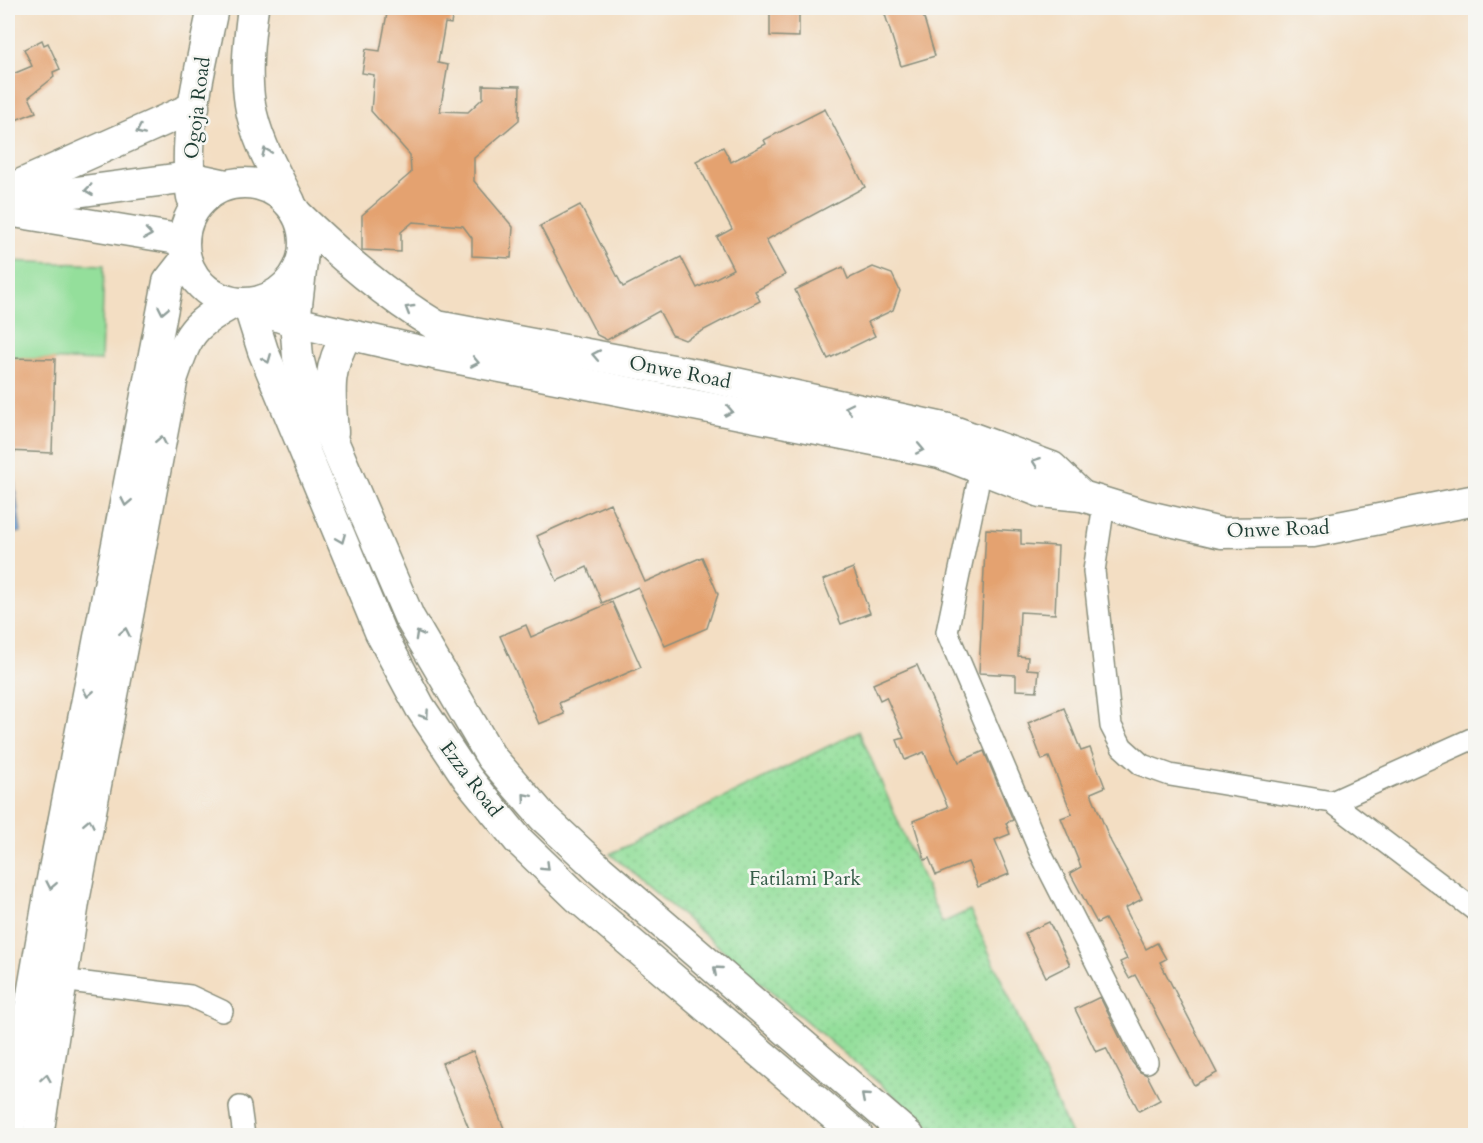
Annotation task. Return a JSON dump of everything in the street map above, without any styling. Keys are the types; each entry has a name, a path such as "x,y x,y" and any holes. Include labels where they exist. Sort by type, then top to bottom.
{"main road":[{"name":"Ogoja Road","path":"195,209 189,177 194,107 213,8"},
{"path":"38,1136 61,980 173,377 184,345 202,320 278,294 292,280 302,262 305,243 295,210 265,150 250,105 249,37 253,8"},
{"path":"8,190 194,107"},
{"path":"8,201 189,177 226,185 255,183 269,188 295,210"},
{"path":"226,185 209,194 195,209 187,224 185,249 193,274 204,287 218,297 248,303"},
{"name":"Onwe Road","path":"295,210 351,265 402,305 437,326 694,374 948,429 1052,467 1093,500"},
{"path":"8,211 185,249"},
{"path":"8,1136 49,895 168,282 185,249"},
{"name":"Ezza Road","path":"302,262 295,322 298,357 307,393 333,441 409,617 491,757 543,817 600,870 909,1136"},
{"name":"Onwe Road","path":"248,303 295,322 347,335 940,453 1041,492 1093,500 1221,533 1313,532 1476,500"},
{"name":"Ezza Road","path":"248,303 263,351 380,632 420,707 468,779 518,840 577,897 858,1136"},
{"path":"333,441 329,380 337,352 347,335"},
{"path":"687,403 694,374"},
{"path":"577,897 600,870"}],"street":[{"path":"981,469 947,632 1041,854 1147,1062"},
{"path":"1093,500 1094,571 1112,726 1122,747 1142,765 1170,775 1332,802 1476,911"},
{"path":"1332,802 1476,737"},
{"path":"61,980 190,996 206,1001 222,1011"},
{"path":"240,1107 244,1136"}],"green space":[{"path":"8,261 104,265 101,361 8,358"},
{"name":"Fatilami Park","path":"859,731 942,923 970,910 1071,1135 940,1135 610,854"}],"water":[{"path":"8,464 12,464 21,532 8,534"}],"building":[{"path":"388,8 454,8 451,24 445,23 438,63 448,65 440,111 468,112 483,98 483,85 520,86 519,120 474,158 474,181 513,227 511,258 472,256 472,238 463,226 413,222 401,232 401,252 362,250 362,215 411,173 410,155 371,111 374,75 362,73 366,49 380,51"},
{"path":"770,8 799,8 799,37 770,36"},
{"path":"883,8 921,8 935,56 901,66"},
{"path":"42,40 44,45 48,43 60,69 53,72 54,77 29,97 36,112 8,123 8,76 32,66 24,49"},
{"path":"825,109 865,187 766,240 785,275 755,291 760,301 685,340 672,335 659,311 607,340 597,335 540,226 580,205 623,287 681,257 697,288 733,269 717,237 732,229 696,161 723,147 731,162 766,144 764,140"},
{"path":"843,267 848,279 873,267 892,274 900,291 893,310 868,322 875,336 828,359 795,290"},
{"path":"8,358 55,359 52,453 8,451"},
{"path":"610,503 645,582 702,557 718,594 707,628 665,646 638,587 602,603 587,567 557,581 537,536"},
{"path":"986,529 1021,531 1021,544 1058,546 1055,614 1020,612 1018,656 1028,657 1027,669 1039,670 1037,691 1016,690 1016,675 979,673"},
{"path":"853,568 870,613 841,624 823,580"},
{"path":"612,602 641,667 559,703 564,714 539,724 500,636 526,625 531,637"},
{"path":"917,665 959,762 984,751 1013,820 1006,823 1010,834 995,840 1009,874 978,887 968,862 936,875 929,858 925,860 913,821 948,807 924,752 905,760 897,740 904,738 886,697 880,700 873,684"},
{"path":"1064,708 1081,751 1090,748 1105,787 1091,793 1111,842 1142,899 1125,908 1146,949 1157,943 1166,959 1160,962 1217,1073 1194,1085 1135,975 1129,978 1120,962 1127,959 1105,919 1097,923 1070,873 1081,867 1061,818 1072,814 1049,757 1042,760 1028,723"},
{"path":"1049,922 1070,965 1046,977 1025,933"},
{"path":"1100,997 1132,1062 1140,1072 1147,1075 1160,1100 1139,1111 1106,1048 1096,1052 1075,1009"},
{"path":"473,1051 507,1136 472,1136 442,1063"}]}
